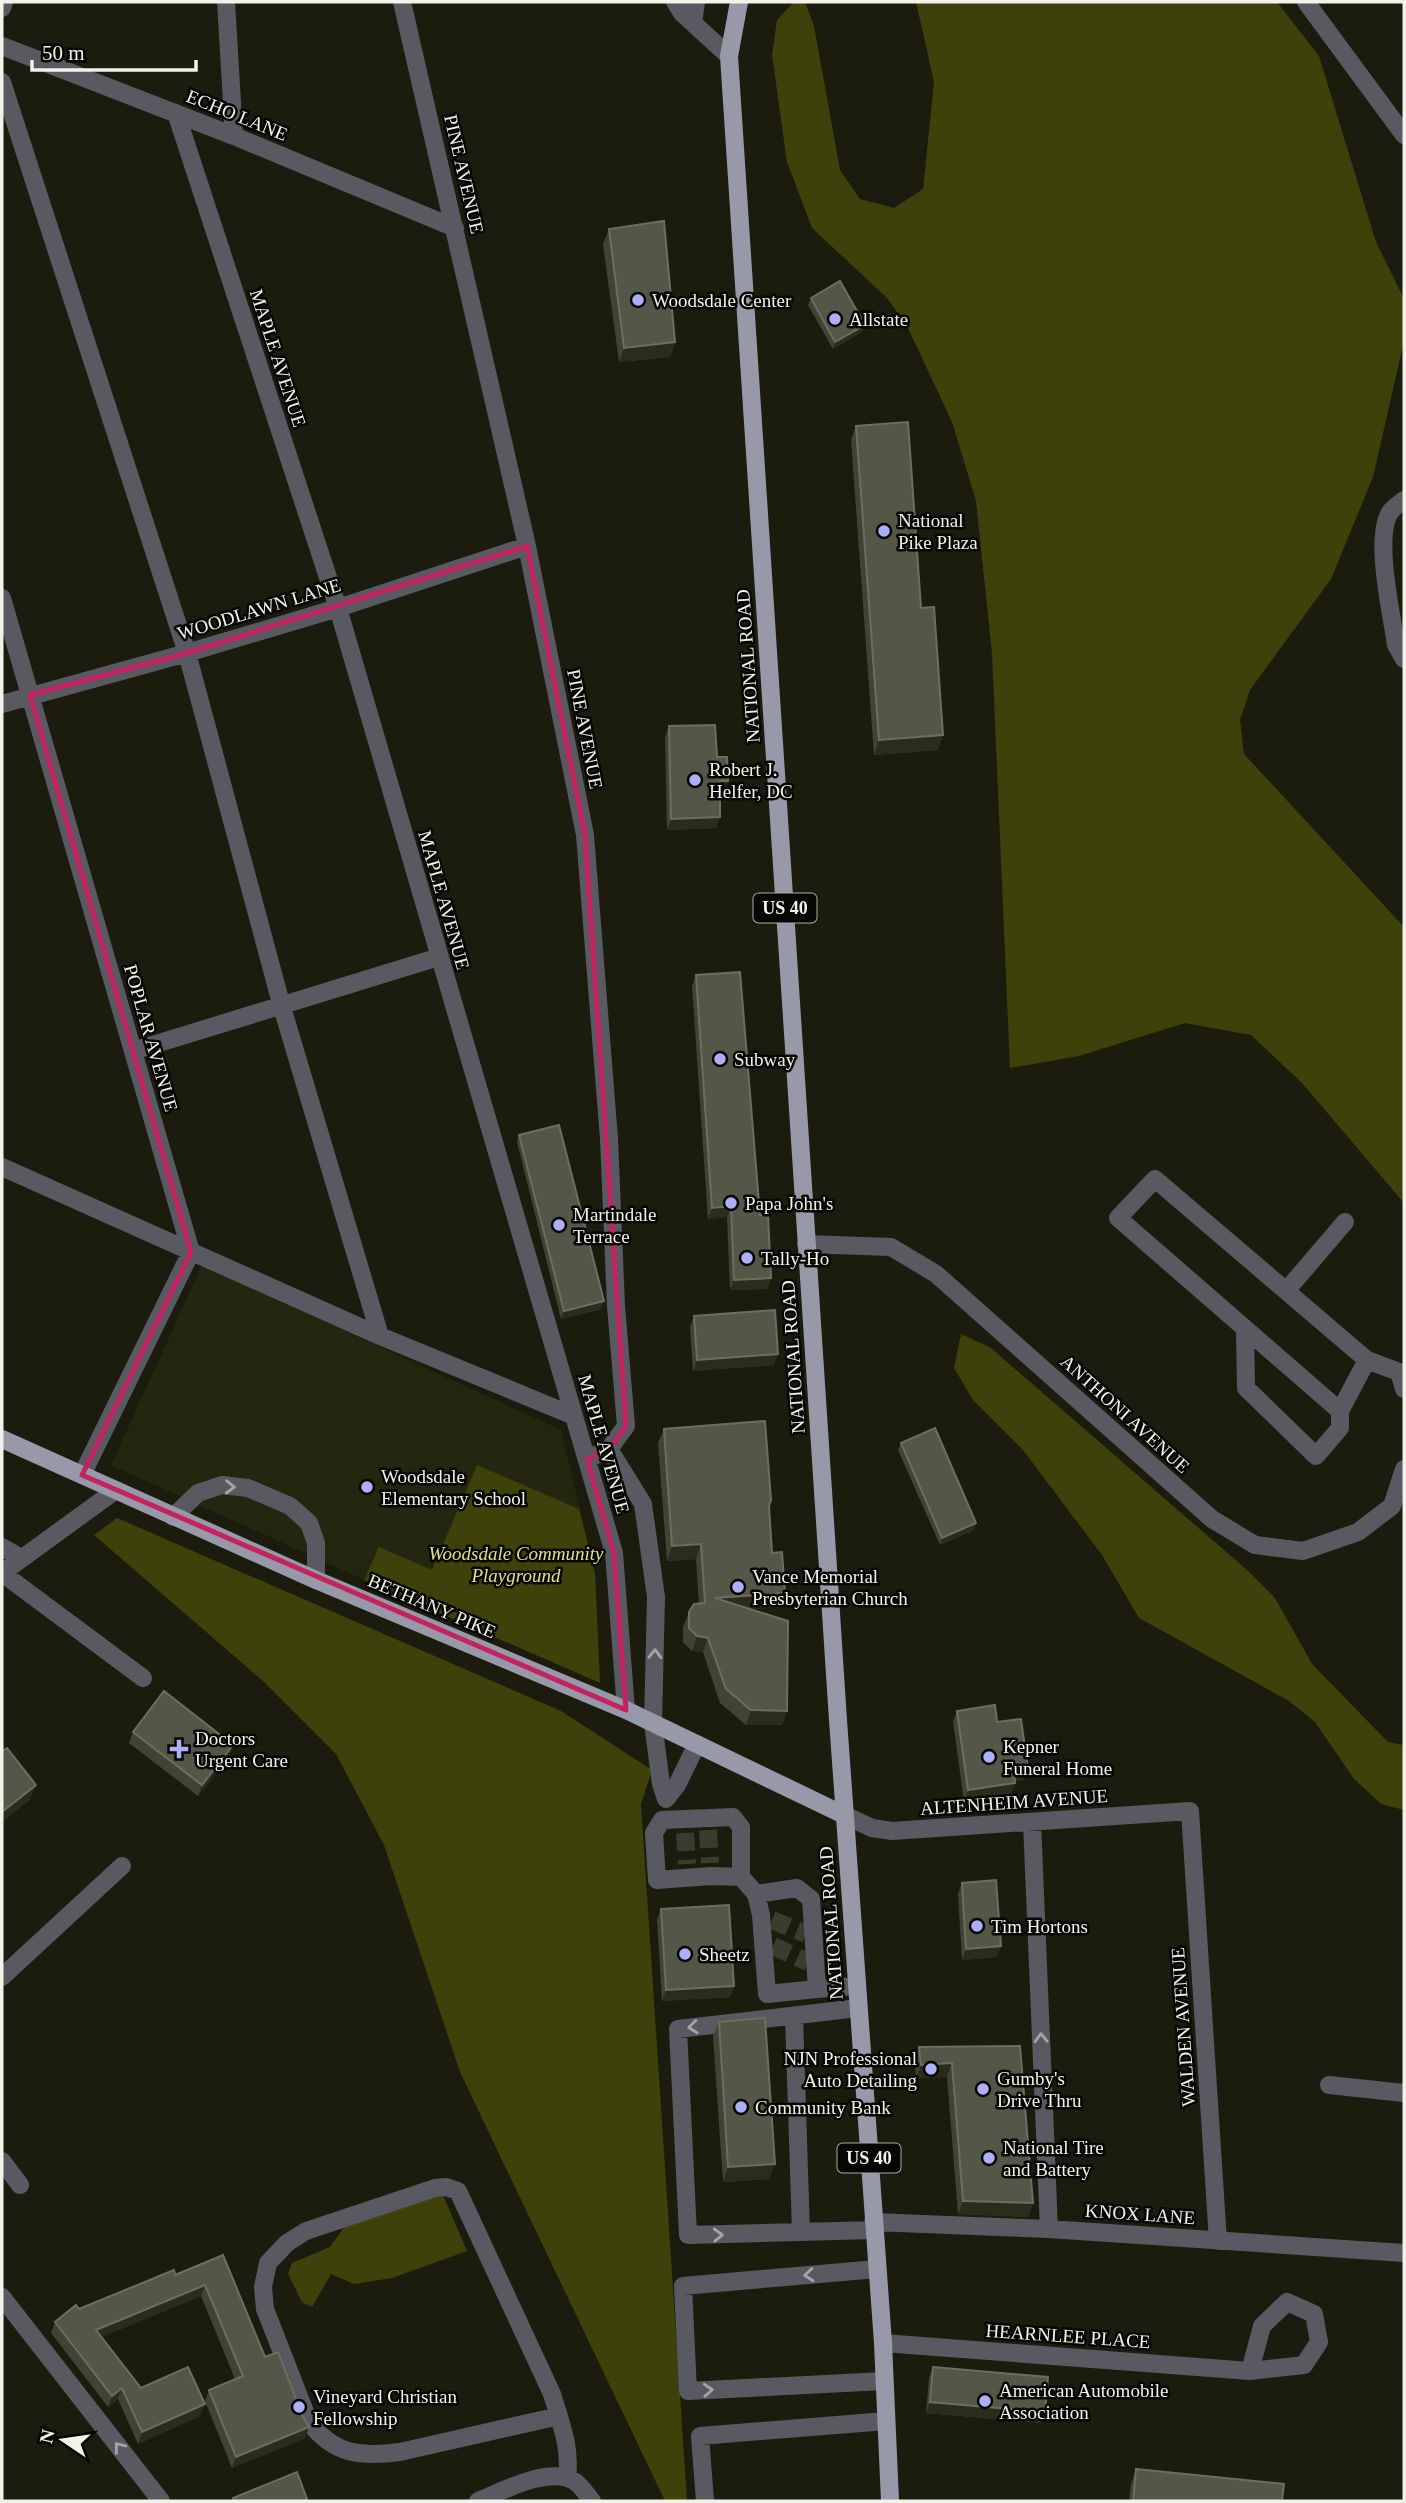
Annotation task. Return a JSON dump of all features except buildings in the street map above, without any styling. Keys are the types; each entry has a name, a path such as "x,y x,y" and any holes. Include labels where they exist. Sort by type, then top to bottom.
{"main road":[{"name":"NATIONAL ROAD","path":"739,2 729,56 844,1815 883,2343 890,2501"},
{"name":"BETHANY PIKE","path":"2,1439 316,1580 626,1710 844,1815"}],"street":[{"path":"2,8 5,2"},
{"path":"226,2 234,136"},
{"name":"PINE AVENUE","path":"402,2 527,547 585,835 609,1139 616,1306 626,1426 609,1449"},
{"path":"675,2 682,13 729,56"},
{"path":"693,23 696,2"},
{"path":"1306,2 1404,135"},
{"name":"ECHO LANE","path":"2,46 234,136 455,228"},
{"path":"2,82 187,653 282,1007 380,1336"},
{"name":"MAPLE AVENUE","path":"176,113 338,608 614,1553 626,1710"},
{"path":"1400,652 1383,551 1384,529 1391,511 1404,500"},
{"name":"WOODLAWN LANE","path":"2,704 338,608 527,547"},
{"name":"POPLAR AVENUE","path":"2,598 191,1252"},
{"path":"133,1051 439,957"},
{"path":"2,1167 380,1336 574,1416"},
{"path":"1339,1411 1118,1218 1155,1179 1367,1360 1399,1372 1404,1390"},
{"path":"1286,1291 1345,1222"},
{"name":"ANTHONI AVENUE","path":"806,1244 891,1247 936,1274 1212,1519 1255,1545 1303,1551 1358,1532 1392,1506 1404,1469"},
{"path":"82,1475 191,1252"},
{"path":"1245,1329 1246,1388 1316,1456 1340,1428 1339,1411 1367,1360"},
{"path":"587,1459 609,1449 643,1504 656,1597 653,1723 666,1800"},
{"path":"173,1517 198,1493 222,1485 248,1488 290,1506 309,1523 316,1543 316,1580"},
{"path":"116,1490 2,1573 144,1678"},
{"path":"2,1547 21,1558"},
{"path":"697,1744 677,1785 666,1800 662,1820 654,1833 657,1880 687,1871 711,1869 741,1877 755,1894 766,1917 766,1994 857,1986"},
{"name":"ALTENHEIM AVENUE","path":"844,1815 872,1828 892,1831 1190,1811"},
{"name":"WALDEN AVENUE","path":"1190,1811 1218,2241"},
{"path":"662,1820 685,1826 708,1824 733,1817 741,1827 741,1877"},
{"path":"1032,1822 1049,2229"},
{"path":"2,1977 122,1866"},
{"path":"755,1894 797,1888 811,1899 809,1936 811,1964 817,1990"},
{"path":"801,2232 794,2016 858,2008"},
{"name":"KNOX LANE","path":"794,2016 678,2029 688,2235 801,2232 873,2226 1049,2229 1404,2253"},
{"path":"1329,2085 1404,2093"},
{"path":"2,2161 20,2185"},
{"path":"559,2416 378,2455 355,2454 335,2446 319,2434 310,2422 265,2309 263,2287 268,2263 286,2243 306,2231 435,2188 446,2187 458,2191 552,2394 559,2416 569,2450 572,2480"},
{"path":"877,2269 683,2286 688,2391 884,2381"},
{"path":"2,2297 161,2501"},
{"name":"HEARNLEE PLACE","path":"883,2343 1250,2371 1304,2365 1319,2342 1314,2314 1287,2302 1262,2326 1250,2371"},
{"path":"705,2501 700,2436 886,2421"},
{"path":"478,2501 548,2476 572,2480 592,2501"}],"highlighted area":[{"path":"527,546 585,835 626,1426 609,1449 587,1459 614,1553 626,1710 82,1475 191,1252 30,695 187,653"}],"shaded area":[{"name":"Woodsdale Elementary School","path":"202,1265 561,1430 595,1573 600,1683 111,1465"}],"green space":[{"path":"794,2 805,2 814,26 840,170 860,199 894,208 923,189 934,82 916,2 1277,2 1319,56 1376,242 1404,299 1404,341 1373,477 1331,579 1250,690 1240,720 1244,754 1404,927 1404,1203 1302,1083 1251,1035 1185,1023 1079,1056 1010,1068 992,653 976,501 952,422 907,326 887,298 812,228 787,162 772,55 777,20"},
{"path":"961,1334 991,1348 1247,1570 1275,1598 1312,1664 1388,1742 1404,1745 1404,1810 1381,1804 1354,1779 1315,1722 1289,1701 1139,1618 1102,1555 1023,1450 973,1400 954,1368"},
{"name":"Woodsdale Community Playground","path":"477,1465 579,1509 595,1573 600,1683 364,1580 379,1547 432,1570"},
{"path":"117,1518 561,1711 652,1770 641,1804 687,2501 665,2501 460,2072 384,1845 336,1754 264,1682 94,1535"},
{"path":"443,2195 467,2251 392,2278 354,2284 331,2274 312,2307 302,2302 288,2274 292,2263 330,2247 345,2226 423,2199"}],"tunnel":[{"path":"708,1830 710,1863"},
{"path":"685,1833 687,1864"},
{"path":"772,1920 806,1934"},
{"path":"773,1946 808,1962"}],"place":[{"name":"Woodsdale Center","path":"638,300"},
{"name":"Allstate","path":"835,319"},
{"name":"National Pike Plaza","path":"884,531"},
{"name":"Robert J. Helfer, DC","path":"695,780"},
{"name":"Subway","path":"720,1059"},
{"name":"Papa John's","path":"731,1203"},
{"name":"Martindale Terrace","path":"559,1225"},
{"name":"Tally-Ho","path":"747,1258"},
{"name":"Woodsdale Elementary School","path":"367,1487"},
{"name":"Vance Memorial Presbyterian Church","path":"738,1587"},
{"name":"Doctors Urgent Care","path":"179,1749"},
{"name":"Kepner Funeral Home","path":"989,1757"},
{"name":"Tim Hortons","path":"977,1926"},
{"name":"Sheetz","path":"685,1954"},
{"name":"NJN Professional Auto Detailing","path":"931,2069"},
{"name":"Gumby's Drive Thru","path":"983,2089"},
{"name":"Community Bank","path":"741,2107"},
{"name":"National Tire and Battery","path":"989,2158"},
{"name":"American Automobile Association","path":"985,2401"},
{"name":"Vineyard Christian Fellowship","path":"299,2407"}]}
